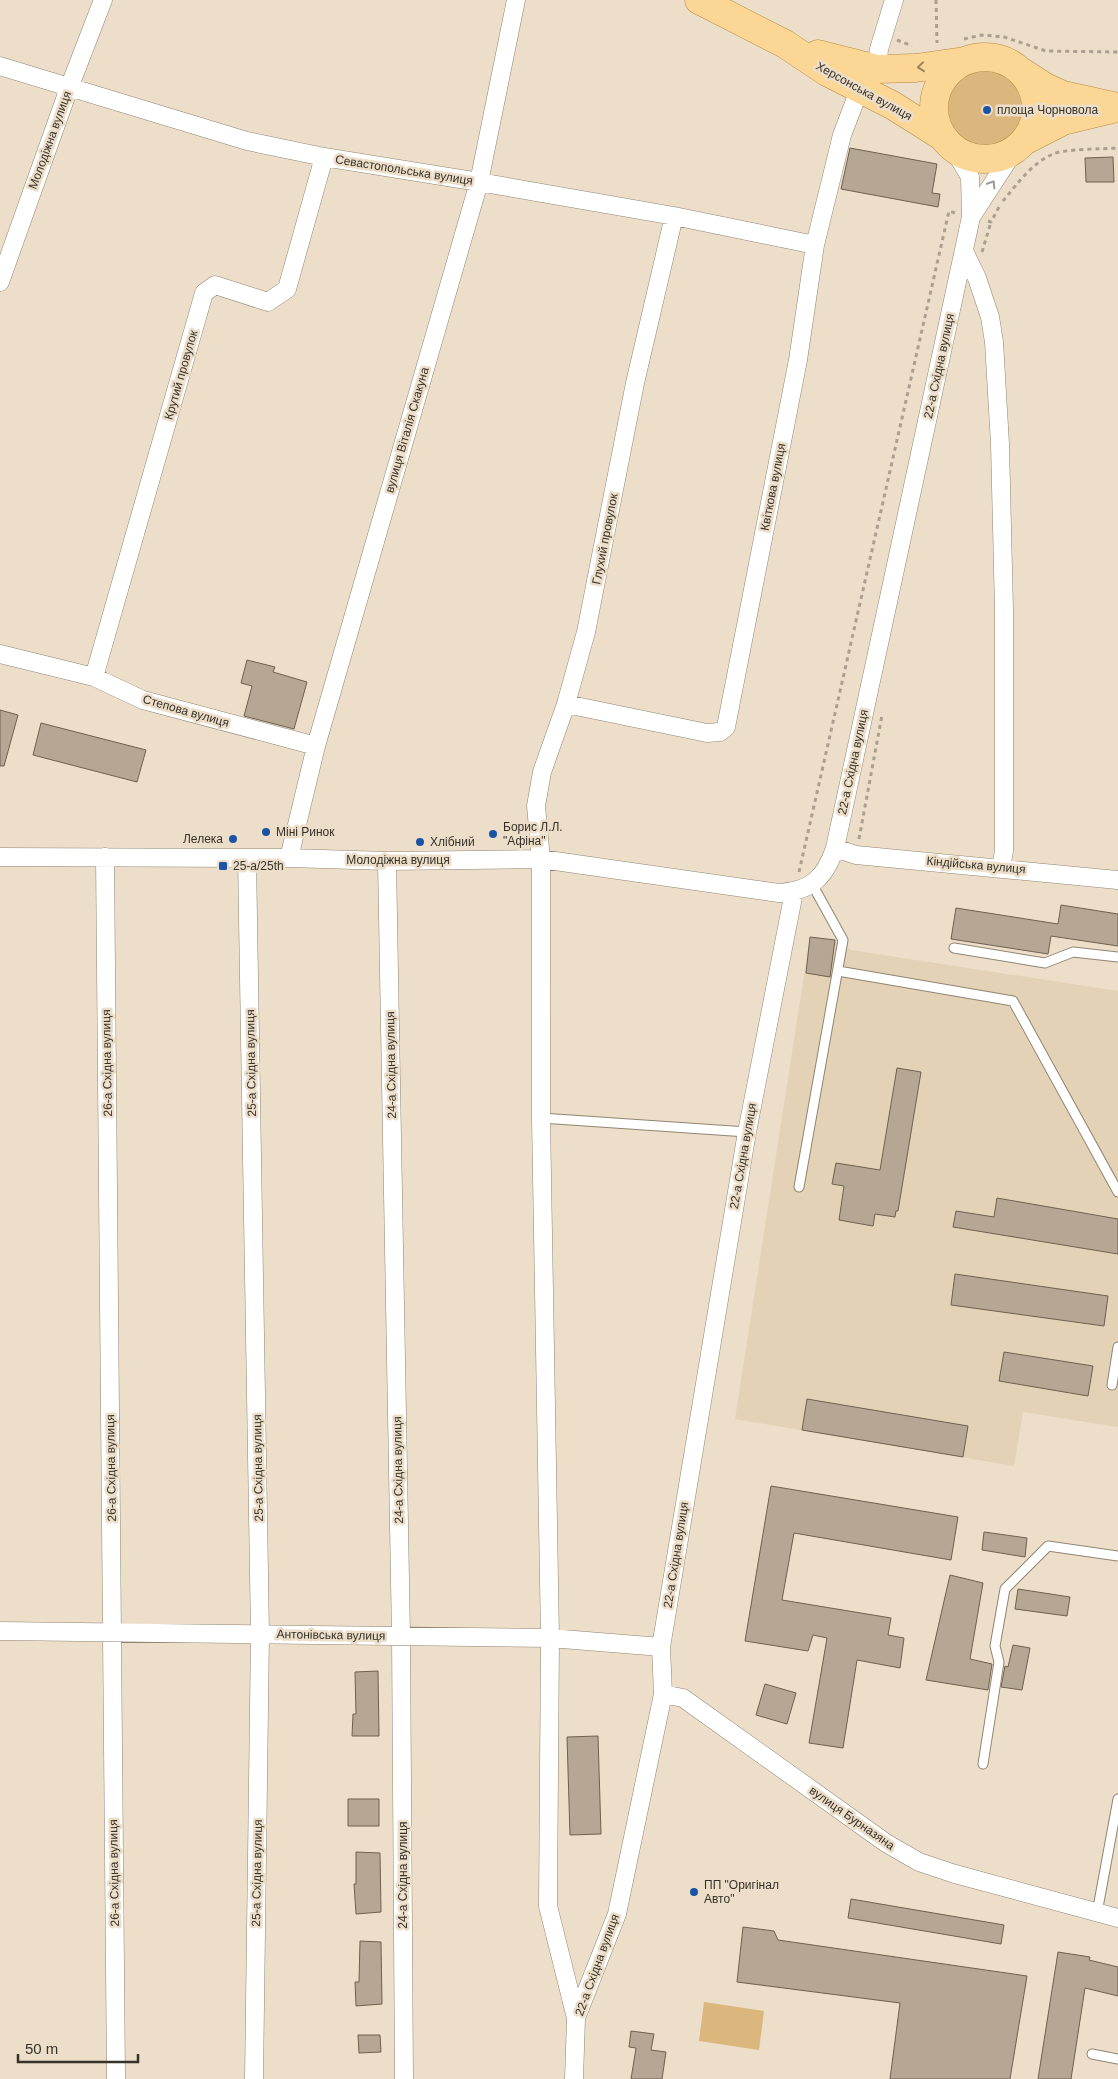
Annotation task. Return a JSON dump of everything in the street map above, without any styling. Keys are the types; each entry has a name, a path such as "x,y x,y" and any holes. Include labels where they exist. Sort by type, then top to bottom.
{"main road":[{"name":"Херсонська вулиця","path":"699,0 785,44 827,72 869,78 916,68 956,48"},
{"path":"956,48 979,57 993,57 1007,62 1045,87 1063,95 1118,108 1063,120 1002,157 990,159 971,157 948,143 936,124 934,109 936,94 942,80 952,69 956,48"},
{"path":"1020,70 1031,85 1036,104 1036,116 1032,129 1020,145"},
{"name":"Херсонська вулиця","path":"869,78 892,105 948,143"}],"street":[{"name":"Молодіжна вулиця","path":"0,282 69,88 104,0"},
{"name":"вулиця Віталія Скакуна","path":"289,858 316,746 479,182 516,0"},
{"name":"Квіткова вулиця","path":"566,704 707,733 720,732 726,727 798,360 815,245 842,135 869,78 894,0"},
{"name":"Севастопольська вулиця","path":"0,66 247,141 324,157 674,216 815,245"},
{"path":"948,143 970,177 972,217"},
{"path":"972,217 1020,145"},
{"name":"Крутий провулок","path":"94,677 204,293 215,285 268,302 287,289 324,157"},
{"name":"Глухий провулок","path":"576,2018 548,1906 550,1638 540,1118 541,859 536,806 542,772 566,704 586,632 635,383 674,216"},
{"name":"22-а Східна вулиця","path":"574,2079 576,2018 617,1914 663,1694 661,1647 747,1132 794,892 812,884 826,869 835,848 972,217"},
{"path":"964,251 977,278 990,317 994,342 1000,444 1004,610 1004,851 1001,867"},
{"name":"Степова вулиця","path":"0,654 94,677 143,700 316,746"},
{"name":"Кіндійська вулиця","path":"835,848 856,855 1001,867 1118,880"},
{"name":"Молодіжна вулиця","path":"0,857 289,858 387,861 541,859 779,893 794,892"},
{"name":"26-а Східна вулиця","path":"105,857 116,2079"},
{"name":"25-а Східна вулиця","path":"247,858 260,1634 254,2079"},
{"name":"24-а Східна вулиця","path":"387,861 401,1636 404,2079"},
{"name":"Антонівська вулиця","path":"0,1631 550,1638 661,1647"},
{"name":"вулиця Бурназяна","path":"663,1694 683,1698 886,1843 919,1862 964,1877 1097,1914 1118,1918"}],"lane":[{"path":"799,1187 843,940 812,884"},
{"path":"954,948 1045,963 1073,952 1118,957"},
{"path":"838,971 1013,1002 1118,1192"},
{"path":"540,1118 747,1132"},
{"path":"1112,1386 1118,1347"},
{"path":"983,1764 999,1662 995,1646 1005,1589 1048,1546 1118,1556"},
{"path":"1097,1914 1118,1800"},
{"path":"1092,2054 1118,2059"}],"path":[{"path":"936,0 937,44"},
{"path":"930,46 937,44 956,48 982,35 1004,36 1046,51 1118,52"},
{"path":"896,40 916,48"}],"shaded area":[{"path":"979,68 995,68 1011,75 1022,86 1029,102 1026,126 1017,140 1011,145 995,152 979,152 963,145 952,134 945,118 945,102 952,86 963,75"},
{"path":"810,937 835,940 851,950 1118,991 1118,1427 1023,1412 1014,1466 735,1419"},
{"path":"704,2002 764,2011 759,2050 699,2041"}],"building":[{"path":"850,148 937,164 932,193 940,194 938,207 841,189"},
{"path":"1113,157 1114,182 1086,182 1085,158"},
{"path":"247,660 275,667 273,672 307,682 294,729 244,716 252,686 241,683"},
{"path":"0,710 18,715 4,766 0,766"},
{"path":"41,723 146,750 137,782 33,755"},
{"path":"1061,905 1118,914 1118,946 1051,936 1048,954 951,939 956,908 1058,924"},
{"path":"810,937 835,940 830,977 806,973"},
{"path":"897,1068 921,1072 898,1211 896,1211 895,1217 875,1214 873,1226 839,1220 844,1186 832,1184 836,1163 880,1170"},
{"path":"997,1198 1118,1219 1118,1254 953,1227 956,1211 994,1217"},
{"path":"955,1274 1108,1296 1104,1326 951,1305"},
{"path":"1004,1352 1093,1366 1088,1396 999,1381"},
{"path":"807,1399 968,1426 963,1457 802,1430"},
{"path":"771,1486 958,1517 951,1560 794,1533 782,1600 891,1618 888,1635 904,1638 900,1668 857,1660 843,1748 809,1743 827,1638 813,1635 808,1651 745,1641"},
{"path":"984,1532 1027,1538 1025,1557 982,1550"},
{"path":"950,1575 983,1583 970,1659 992,1664 988,1690 926,1680"},
{"path":"1018,1589 1070,1597 1067,1616 1015,1609"},
{"path":"1013,1645 1030,1648 1022,1690 1001,1687 1005,1666 1008,1667"},
{"path":"378,1671 379,1736 352,1736 353,1714 356,1714 355,1672"},
{"path":"765,1684 796,1693 787,1724 756,1715"},
{"path":"598,1736 601,1834 570,1835 567,1737"},
{"path":"348,1799 379,1799 379,1826 348,1826"},
{"path":"356,1852 380,1853 381,1912 356,1914 354,1884 356,1884"},
{"path":"851,1899 1004,1925 1001,1944 848,1918"},
{"path":"743,1927 774,1931 778,1940 1027,1976 1010,2079 890,2079 900,2003 737,1982"},
{"path":"360,1941 381,1942 382,2004 356,2006 355,1982 359,1982"},
{"path":"1058,1952 1090,1957 1089,1960 1118,1967 1118,1996 1085,1988 1071,2079 1038,2079"},
{"path":"631,2031 654,2034 651,2050 666,2052 662,2079 631,2079 636,2048 629,2047"},
{"path":"358,2035 380,2035 381,2052 359,2053"}],"place":[{"name":"площа Чорновола","path":"987,110"},
{"name":"Міні Ринок","path":"266,832"},
{"name":"Борис Л.Л. \"Афіна\"","path":"493,834"},
{"name":"Лелека","path":"233,839"},
{"name":"Хлібний","path":"420,842"},
{"name":"25-а/25th","path":"223,866"},
{"name":"ПП \"Оригінал Авто\"","path":"694,1892"}]}
